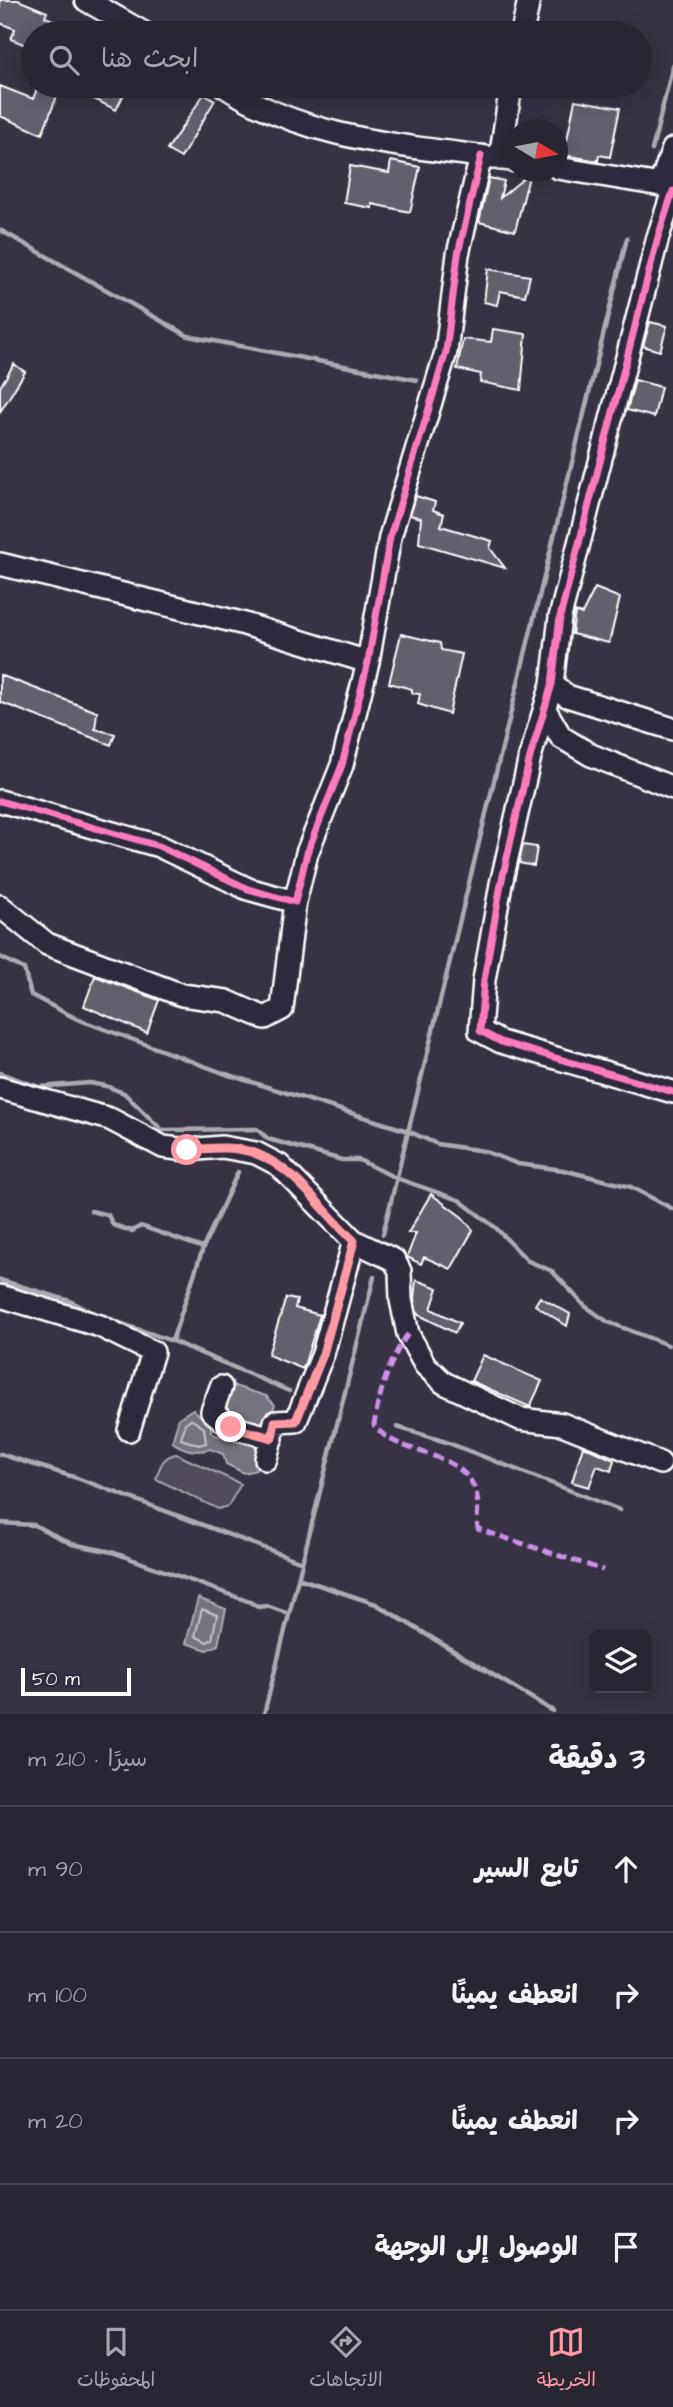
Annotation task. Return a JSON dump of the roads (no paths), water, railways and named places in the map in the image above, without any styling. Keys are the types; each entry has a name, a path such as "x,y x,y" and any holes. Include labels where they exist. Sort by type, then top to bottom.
{"street":[{"path":"86,0 123,21"},
{"path":"525,21 529,0"},
{"path":"241,98 253,106 313,129 499,159"},
{"path":"0,906 47,944 182,995 226,1001 265,1018 282,1009 295,902 307,853 342,765 368,663 390,537 446,352 458,254 499,159 510,98"},
{"path":"673,149 669,187 560,617 552,684 530,757 501,884 484,980 480,1031 514,1046 673,1093"},
{"path":"568,170 669,187"},
{"path":"0,564 241,623 368,663"},
{"path":"552,684 567,696 673,729"},
{"path":"546,711 561,737 591,755 673,788"},
{"path":"0,801 159,846 248,890 295,902"},
{"path":"0,1088 110,1119 163,1147 187,1150 222,1147 256,1153 279,1166 354,1241 386,1254 398,1265 408,1334 425,1365 444,1383 520,1419 562,1424 660,1463"},
{"path":"221,1387 212,1411 231,1427 269,1448 275,1422 296,1421 323,1354 354,1241"},
{"path":"0,1296 100,1326 153,1352 129,1430"}],"water":[{"path":"231,1385 266,1396 275,1405 264,1427 252,1429 219,1407"},
{"path":"193,1409 211,1426 211,1432 215,1435 265,1444 263,1457 256,1470 244,1473 226,1464 223,1454 210,1449 190,1450 172,1442 179,1418"},
{"path":"198,1598 226,1609 218,1645 207,1650 186,1643"}],"waterway":[{"path":"652,150 673,65"},
{"path":"0,230 188,336 417,380"},
{"path":"383,1234 627,238"},
{"path":"0,957 24,969 31,995 77,1019 226,1074 408,1131 437,1144 484,1151 518,1164 563,1170 631,1187 673,1209"},
{"path":"0,1073 39,1087 90,1083 106,1086 124,1093 162,1130 257,1129 268,1139 342,1160 359,1160 396,1178 459,1200 496,1228 528,1261 552,1271 585,1306 608,1322 668,1345"},
{"path":"238,1172 203,1248 172,1341 289,1391"},
{"path":"91,1211 108,1215 113,1225 132,1231 141,1226 203,1248"},
{"path":"264,1714 374,1277"},
{"path":"0,1280 70,1301 95,1314"},
{"path":"106,1318 172,1341"},
{"path":"397,1427 446,1442 620,1510"},
{"path":"0,1454 77,1478 302,1562"},
{"path":"0,1523 34,1525 72,1544 112,1552 258,1607 267,1606 289,1614"},
{"path":"298,1578 376,1604 553,1711"}]}
